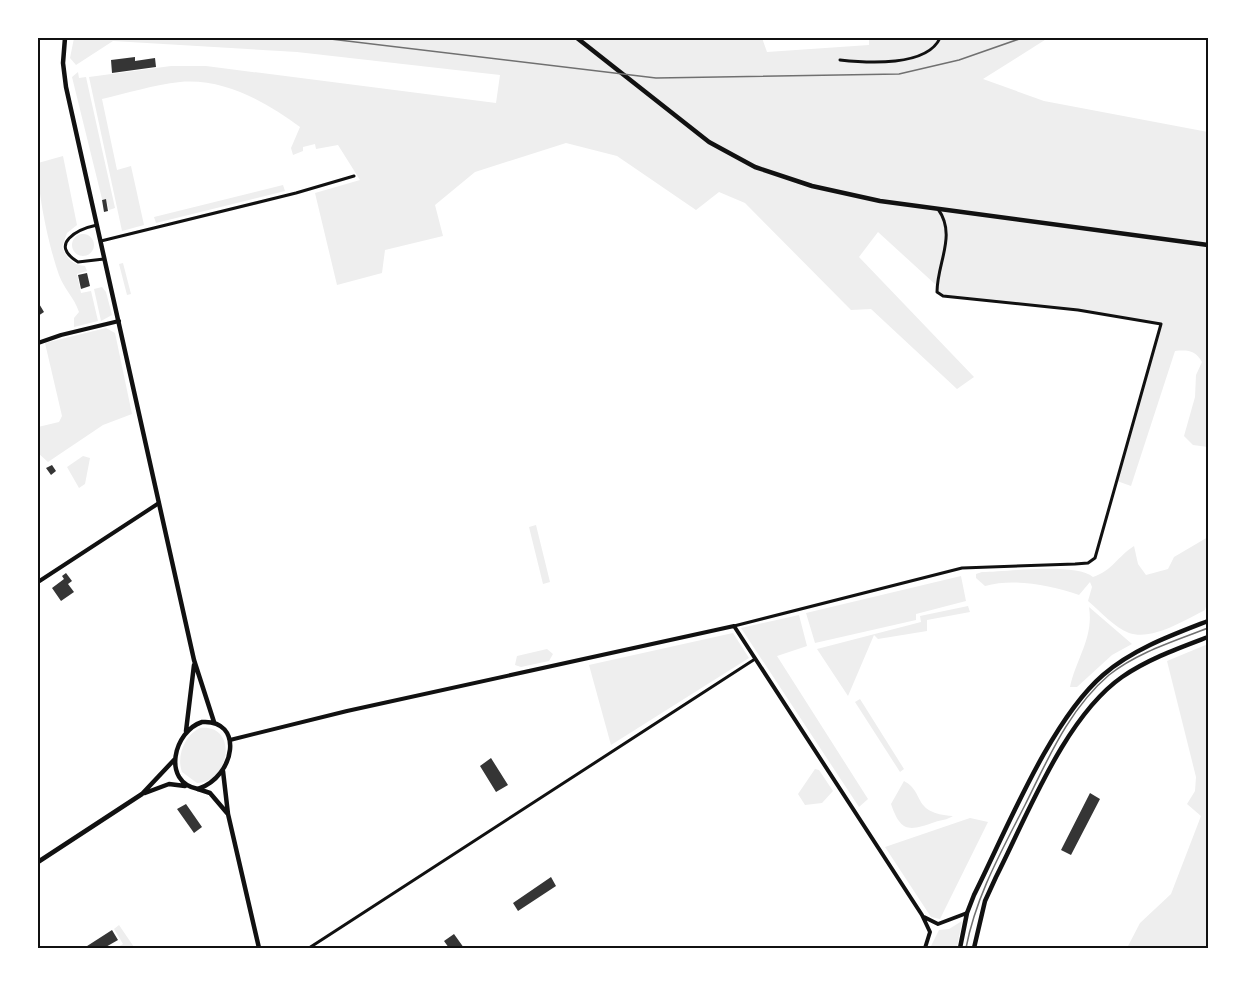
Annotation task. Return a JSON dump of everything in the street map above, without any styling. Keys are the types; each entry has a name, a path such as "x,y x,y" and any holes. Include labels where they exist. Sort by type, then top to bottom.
{"main road":[{"path":"64,38 63,63 66,87 194,660 214,722 230,740 230,751 223,771 211,783 198,789"},
{"path":"577,38 709,142 755,167 812,186 880,201 1209,245"},
{"path":"960,948 967,913 1046,754 1072,709 1104,674 1151,645 1209,621"},
{"path":"974,948 989,893 1078,720 1108,688 1154,659 1209,637"},
{"path":"142,794 174,760 185,733 190,711 194,660"},
{"path":"185,733 197,724 214,722"},
{"path":"174,760 178,777 187,786"},
{"path":"223,771 228,814 259,948"},
{"path":"38,862 142,794 169,784 198,789 214,797 228,814"}],"street":[{"path":"840,60 885,62 910,58 932,49 940,38"},
{"path":"101,241 296,194 354,176"},
{"path":"230,740 734,626 939,572 986,567 1088,563 1095,558 1161,324 1078,310 943,296 936,292 936,285 944,252 946,225 938,209"},
{"path":"97,225 75,231 67,239 66,247 70,255 78,262 105,259"},
{"path":"38,343 61,334 119,321"},
{"path":"38,582 159,502"},
{"path":"734,626 922,915 930,932 925,948"},
{"path":"309,948 755,658"},
{"path":"922,915 938,924 967,913"}],"shaded area":[{"path":"74,38 762,38 767,52 869,45 869,38 1048,38 983,79 1044,101 1208,132 1208,447 1193,445 1184,436 1195,397 1196,375 1202,362 1197,355 1191,352 1175,351 1131,486 1117,481 1161,325 1078,310 943,296 937,292 936,285 878,232 859,257 974,377 957,389 871,309 851,310 745,203 719,192 696,210 617,156 566,143 475,172 435,205 443,236 385,250 382,273 337,285 315,193 360,180 338,145 316,149 315,144 303,147 303,151 293,155 291,148 300,127 259,101 213,84 180,82 160,85 102,99 117,170 131,166 144,225 122,231 89,77 171,66 206,66 496,103 500,75 297,52 113,41 76,65 70,58"},
{"path":"78,72 79,78 86,77 115,208 109,210 106,199 102,199 72,77"},
{"path":"63,156 77,225 67,233 62,247 71,261 85,266 87,271 77,274 81,293 91,291 98,321 74,327 74,318 79,312 61,280 55,263 44,219 38,175 38,163"},
{"path":"283,185 285,191 156,223 154,217"},
{"path":"83,234 91,237 94,245 91,253 83,256 75,253 72,245 75,237"},
{"path":"123,263 131,294 127,295 119,264"},
{"path":"102,287 106,292 112,315 101,321 94,289"},
{"path":"106,328 115,333 132,414 103,425 48,462 38,453 38,427 59,422 62,416 45,343"},
{"path":"83,456 90,458 85,484 79,488 67,467"},
{"path":"536,525 550,582 543,584 529,527"},
{"path":"1208,537 1208,600 1205,610 1178,624 1148,634 1129,633 1118,627 1088,601 1092,587 1090,582 1079,595 1032,584 1008,583 985,586 976,578 976,574 982,572 1040,569 1072,570 1084,572 1093,577 1105,571 1134,546 1138,564 1146,575 1168,569 1174,557"},
{"path":"961,576 966,601 916,614 916,620 815,643 806,613"},
{"path":"968,606 970,612 927,620 927,631 878,639 874,635 848,696 817,649 921,622 920,616"},
{"path":"1089,607 1132,644 1112,655 1077,687 1070,687 1087,638"},
{"path":"799,615 807,646 777,656 868,799 859,807 741,628"},
{"path":"733,633 749,658 611,745 589,665"},
{"path":"1208,644 1208,948 1127,948 1140,923 1171,894 1201,816 1187,804 1195,791 1196,777 1167,661"},
{"path":"547,649 553,654 549,661 521,667 515,665 517,656"},
{"path":"860,699 904,769 900,772 855,702"},
{"path":"200,728 212,729 221,735 226,754 217,774 197,783 182,772 180,759 186,741"},
{"path":"815,769 819,770 833,791 822,803 805,805 798,794"},
{"path":"904,781 911,786 925,807 940,814 953,816 919,827 912,828 902,825 891,804"},
{"path":"970,818 988,822 940,919 931,917 885,847"},
{"path":"962,921 957,948 930,948 939,930 949,929"},
{"path":"119,925 133,948 116,948 123,944 114,929"}],"building":[{"path":"135,57 135,61 155,58 156,67 112,73 111,60"},
{"path":"106,199 108,211 104,212 102,200"},
{"path":"87,273 90,286 81,289 78,275"},
{"path":"38,302 44,312 38,316"},
{"path":"52,465 56,471 51,475 46,468"},
{"path":"66,573 72,581 68,584 74,592 61,601 52,588 64,579 62,576"},
{"path":"491,758 508,785 496,792 480,766"},
{"path":"1090,793 1100,799 1071,855 1061,850"},
{"path":"186,804 202,827 194,833 177,809"},
{"path":"551,877 556,886 518,911 513,903"},
{"path":"112,930 118,940 104,948 84,948"},
{"path":"454,934 464,948 449,948 444,941"}],"tram line":[{"path":"966,948 976,910 998,857 1051,753 1082,703 1095,688 1120,667 1157,648 1208,628"}],"railway":[{"path":"322,38 656,78 899,74 959,60 1022,38"}]}
